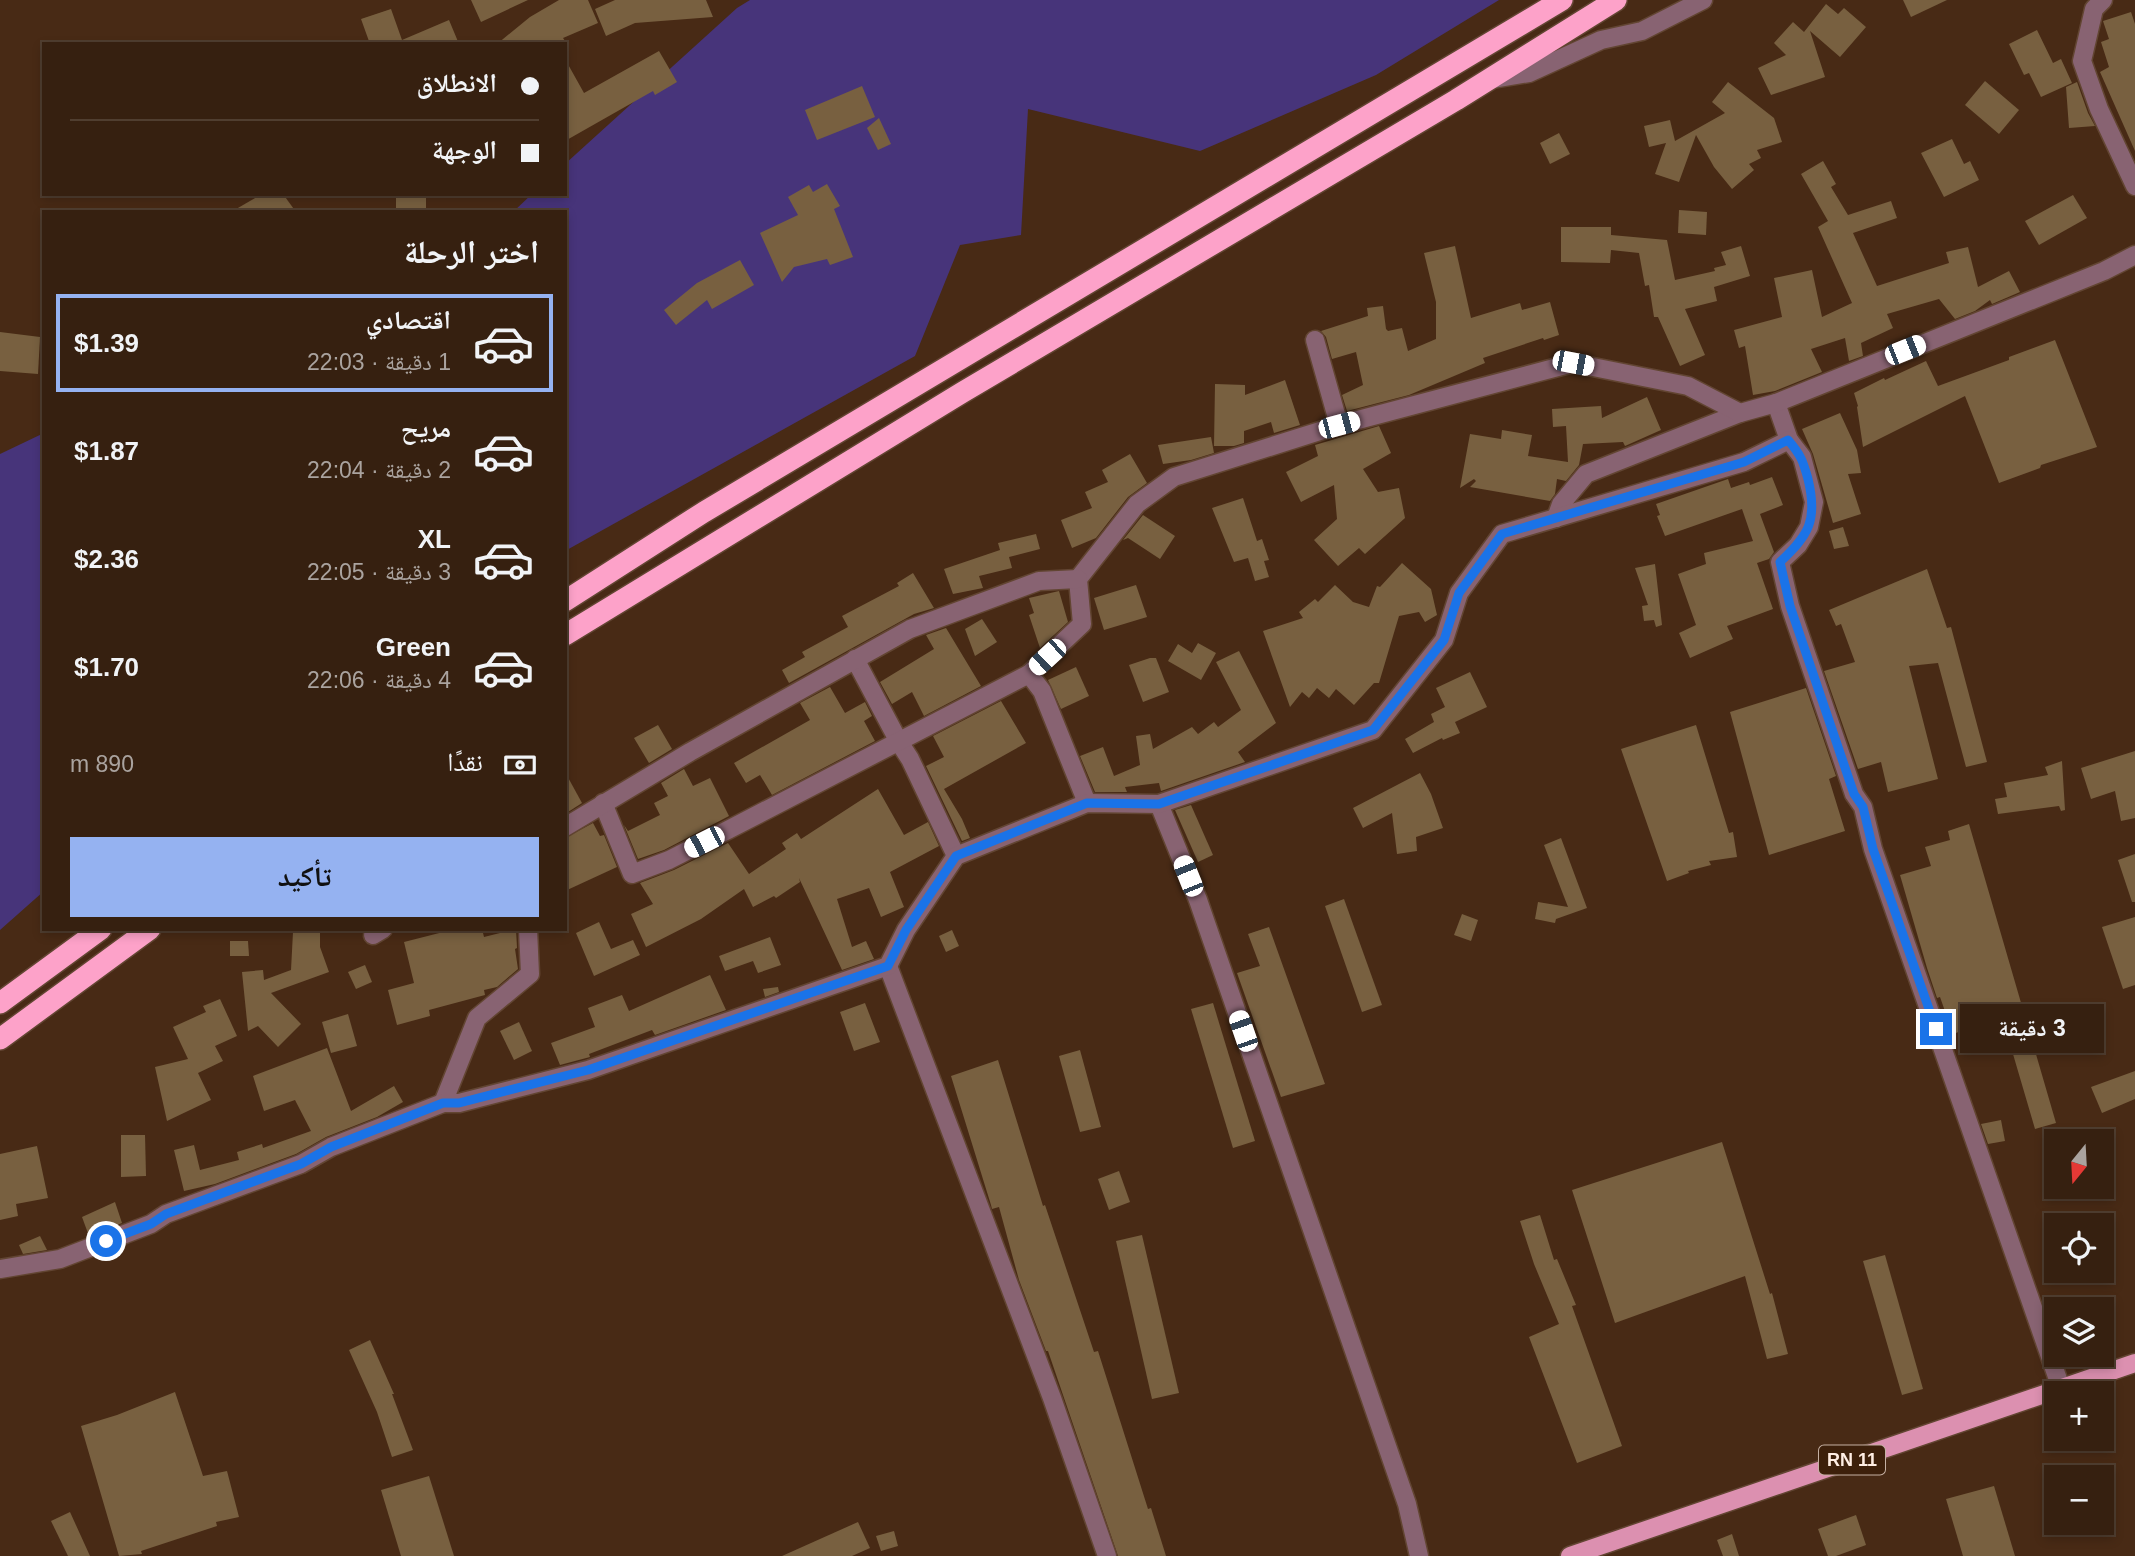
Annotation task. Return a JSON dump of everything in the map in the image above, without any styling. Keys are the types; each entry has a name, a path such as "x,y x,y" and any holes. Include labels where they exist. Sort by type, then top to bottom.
{"highway":[{"path":"567,600 704,512 1562,0"},
{"path":"567,634 810,483 1488,80 1616,0"},
{"path":"0,1003 98,931"},
{"path":"0,1040 147,931"}],"main road":[{"name":"RN 11","path":"2082,1381 2135,1363"},
{"name":"RN 11","path":"1570,1556 2044,1394"}],"street":[{"path":"1488,80 1529,73 1601,40 1643,31 1703,0"},
{"path":"2102,0 2094,9 2082,61 2099,109 2135,186"},
{"path":"1556,518 1561,504 1586,474 1740,413 1776,403 2104,271 2135,255"},
{"path":"1315,340 1339,425"},
{"path":"603,803 632,874 669,860 1029,674 1082,624 1078,579 1137,505 1174,477 1339,425 1573,363 1688,386 1740,413"},
{"path":"1776,403 1788,440 1802,457 1814,502 1809,527 1798,545 1780,562 1790,606 1854,794 1863,807 1873,849 2059,1381"},
{"path":"0,1269 60,1259 151,1224 166,1214 301,1164 331,1147 443,1103 459,1103 588,1070 888,966 906,930 956,856 1087,803 1159,804 1373,730 1444,640 1459,593 1502,534 1744,462 1788,440"},
{"path":"567,826 910,629 1039,581 1078,579"},
{"path":"855,659 910,758 956,856"},
{"path":"1029,674 1042,691 1087,803"},
{"path":"1159,804 1198,900 1239,1018 1407,1504 1419,1556"},
{"path":"443,1103 477,1018 530,974 528,931"},
{"path":"888,966 1052,1398 1107,1556"}],"shaded area":[{"path":"750,0 1499,0 1376,75 1200,151 1028,109 1021,235 960,245 915,356 567,550 567,210 515,210 530,196 567,196 567,162 737,8"},
{"path":"42,434 42,893 0,930 0,454"}],"building":[{"path":"471,0 528,0 481,22"},
{"path":"559,0 588,0 598,23 563,38 566,42 499,42 530,17"},
{"path":"615,0 706,0 713,17 635,23 606,36 595,9"},
{"path":"1903,0 1947,0 1911,17"},
{"path":"1826,4 1838,14 1844,8 1866,27 1840,57 1810,31 1825,77 1771,95 1758,68 1786,55 1774,43 1793,22 1804,32"},
{"path":"391,9 402,40 449,20 458,42 369,42 361,19"},
{"path":"2131,12 2135,24 2135,151 2100,72 2109,67 2101,42 2109,39 2103,21"},
{"path":"2037,30 2053,63 2061,59 2072,83 2041,97 2029,73 2024,75 2009,44"},
{"path":"659,51 677,82 655,95 653,91 567,140 567,63 584,93"},
{"path":"1985,81 2019,110 1999,134 1965,105"},
{"path":"1728,82 1774,118 1782,142 1757,150 1761,158 1749,164 1754,170 1732,189 1714,167 1696,135 1679,182 1655,174 1666,143 1649,147 1644,126 1670,120 1675,141 1725,113 1712,102"},
{"path":"2077,82 2095,126 2069,128 2066,87"},
{"path":"862,86 875,117 817,140 805,110"},
{"path":"879,118 891,144 878,150 867,128"},
{"path":"1559,133 1570,154 1550,164 1540,143"},
{"path":"1952,139 1964,164 1970,161 1979,180 1944,197 1921,153"},
{"path":"1823,161 1836,184 1831,187 1848,215 1891,201 1897,218 1853,233 1877,286 1949,263 1946,252 1968,247 1978,287 2009,271 2020,292 1992,304 1990,300 1975,311 1955,319 1939,299 1887,314 1893,328 1861,343 1863,356 1849,361 1845,338 1811,349 1822,372 1775,391 1753,395 1745,346 1739,348 1734,330 1782,317 1774,278 1812,270 1822,317 1852,303 1818,227 1828,221 1801,174"},
{"path":"827,184 840,206 834,209 853,257 830,265 827,259 794,267 782,282 760,233 798,215 788,197 809,185 813,192"},
{"path":"2073,195 2087,218 2039,245 2025,221"},
{"path":"259,196 284,196 295,210 234,210"},
{"path":"396,196 426,196 426,210 396,210"},
{"path":"1679,210 1707,212 1706,235 1678,233"},
{"path":"1561,227 1611,227 1611,235 1667,240 1675,280 1715,271 1714,268 1726,265 1721,252 1741,246 1750,276 1714,287 1717,301 1685,309 1705,355 1680,366 1658,317 1654,317 1649,285 1645,286 1639,253 1611,250 1610,263 1561,262"},
{"path":"1455,246 1471,318 1520,303 1522,310 1550,302 1559,335 1483,358 1485,363 1409,395 1347,411 1342,395 1363,385 1356,352 1332,359 1326,337 1321,331 1368,316 1367,308 1383,306 1386,329 1388,331 1402,328 1408,351 1436,339 1436,302 1424,253"},
{"path":"740,260 754,285 712,309 707,300 676,325 664,310 697,283"},
{"path":"0,332 40,337 38,374 0,371"},
{"path":"2055,340 2097,447 2041,465 2040,468 1999,483 1965,396 1863,447 1854,393 1926,361 1938,386"},
{"path":"1285,380 1300,425 1274,433 1271,422 1244,431 1244,443 1214,446 1215,384 1245,385 1245,395"},
{"path":"1647,397 1661,430 1625,446 1623,442 1583,444 1579,465 1566,481 1557,479 1555,494 1550,501 1470,487 1476,481 1474,479 1460,488 1470,434 1501,439 1502,430 1532,435 1528,456 1568,462 1566,426 1553,427 1552,409 1601,406 1602,418"},
{"path":"1840,413 1857,450 1861,473 1848,474 1861,514 1833,523 1813,454 1802,429"},
{"path":"1379,426 1391,453 1363,469 1378,492 1399,488 1405,518 1365,554 1359,548 1338,566 1314,540 1337,519 1334,485 1301,502 1286,472 1318,456 1315,445"},
{"path":"1211,437 1214,453 1163,464 1158,445"},
{"path":"1130,454 1147,483 1128,497 1096,538 1072,548 1061,520 1092,508 1085,492 1108,482 1102,470"},
{"path":"1772,477 1783,505 1760,514 1774,552 1769,559 1757,563 1773,609 1727,626 1733,639 1690,658 1679,633 1696,625 1678,574 1706,564 1704,553 1753,541 1742,509 1665,536 1657,516 1660,515 1656,504 1728,479 1731,488"},
{"path":"1243,498 1257,541 1262,539 1269,560 1264,561 1269,577 1255,581 1248,558 1234,562 1212,508"},
{"path":"1143,515 1175,536 1160,559 1128,538 1123,540"},
{"path":"1843,527 1849,546 1834,549 1829,531"},
{"path":"1036,534 1040,549 1009,557 1012,568 979,576 983,588 953,594 944,569 1000,550 998,543"},
{"path":"1402,563 1431,589 1437,615 1425,622 1419,612 1399,616 1379,683 1374,683 1354,705 1336,689 1329,698 1317,688 1309,698 1302,692 1290,707 1263,631 1303,618 1299,612 1315,599 1318,602 1335,585 1353,602 1369,607 1377,586 1380,587"},
{"path":"1655,564 1662,625 1656,627 1654,620 1644,621 1642,606 1648,605 1635,568"},
{"path":"1927,569 1947,628 1951,627 1987,762 1966,767 1938,663 1909,666 1938,779 1888,792 1881,762 1858,769 1824,671 1855,662 1841,624 1836,626 1829,610"},
{"path":"913,573 934,608 914,614 789,683 782,670 805,657 802,652 848,627 842,616 899,586 897,583"},
{"path":"1136,585 1147,617 1104,630 1094,598"},
{"path":"1059,591 1068,622 1040,648 1029,615 1034,613 1029,598"},
{"path":"982,619 997,642 975,656 965,629"},
{"path":"946,628 981,686 924,716 912,692 892,704 880,682 934,649 926,635"},
{"path":"1198,643 1216,653 1201,680 1168,661 1178,644 1192,653"},
{"path":"1239,651 1276,723 1238,752 1245,762 1161,791 1159,783 1125,787 1127,792 1095,792 1080,756 1103,747 1114,776 1140,765 1136,736 1150,734 1153,749 1192,727 1198,734 1214,722 1218,727 1241,710 1216,662"},
{"path":"1156,658 1169,692 1143,702 1129,665"},
{"path":"1076,667 1089,696 1061,709 1048,680"},
{"path":"1470,672 1487,707 1455,722 1460,733 1443,740 1442,738 1413,753 1405,739 1434,722 1431,714 1445,707 1436,688"},
{"path":"830,687 845,713 865,702 872,716 864,721 875,741 772,795 760,775 746,783 734,763 810,720 800,703"},
{"path":"1806,688 1836,776 1829,779 1845,831 1769,855 1730,712"},
{"path":"1001,701 1026,743 944,789 970,838 962,841 926,766 944,757 933,736"},
{"path":"658,725 672,749 649,763 634,738"},
{"path":"1696,725 1729,833 1733,832 1737,857 1709,861 1711,865 1688,871 1689,873 1667,881 1621,749"},
{"path":"2135,751 2135,818 2121,821 2115,791 2091,799 2081,768"},
{"path":"2062,761 2065,810 2061,811 2059,806 1998,814 1995,799 2007,797 2004,783 2048,775 2045,767"},
{"path":"684,769 693,786 710,778 729,816 664,850 638,859 624,825 628,831 660,815 654,803 668,796 661,783"},
{"path":"1420,773 1443,828 1416,837 1417,851 1397,854 1392,813 1363,828 1353,808"},
{"path":"567,776 582,803 567,813"},
{"path":"878,789 904,835 928,822 939,846 890,872 904,907 881,917 869,888 837,899 852,947 866,941 874,959 842,970 799,878 800,882 776,898 774,896 753,907 744,889 701,919 646,947 631,914 653,904 640,883 674,870 728,843 749,874 786,849 782,843 797,833 801,839"},
{"path":"1191,805 1213,855 1198,862 1175,810"},
{"path":"593,823 600,836 604,835 617,867 567,890 567,837"},
{"path":"1969,824 2056,1123 2035,1129 1998,1003 1977,1008 1981,1024 1953,1034 1927,968 1900,875 1931,866 1925,847 1950,840 1948,831"},
{"path":"1561,838 1587,908 1556,919 1555,923 1535,919 1538,902 1568,907 1544,845"},
{"path":"2135,854 2135,902 2132,902 2118,860"},
{"path":"1344,899 1382,1005 1362,1012 1325,906"},
{"path":"1462,914 1478,920 1471,941 1454,935"},
{"path":"2135,917 2135,985 2123,989 2102,927"},
{"path":"599,922 611,949 633,940 640,955 594,976 576,933"},
{"path":"1269,927 1325,1084 1281,1097 1237,973 1260,966 1248,934"},
{"path":"952,930 959,946 946,952 939,936"},
{"path":"447,931 482,931 484,937 516,931 518,969 497,987 484,990 485,995 429,1010 430,1016 397,1025 388,990 414,983 404,942"},
{"path":"293,932 320,933 320,947 329,972 271,993 301,1024 278,1047 258,1026 248,1031 242,972 263,970 264,980 291,970"},
{"path":"770,937 781,965 758,973 753,961 725,971 719,956"},
{"path":"230,941 248,941 249,956 230,956"},
{"path":"365,965 372,982 356,989 348,972"},
{"path":"710,975 726,1010 655,1035 652,1030 589,1054 590,1057 560,1065 551,1043 595,1027 588,1008 622,995 629,1011"},
{"path":"778,987 779,992 765,997 763,989"},
{"path":"220,999 237,1036 215,1046 223,1061 198,1073 211,1100 167,1121 155,1067 188,1059 173,1027 206,1012 203,1006"},
{"path":"865,1003 880,1042 854,1051 840,1012"},
{"path":"1213,1003 1255,1141 1233,1148 1191,1009"},
{"path":"348,1014 357,1046 331,1053 322,1022"},
{"path":"519,1022 532,1051 514,1060 500,1031"},
{"path":"327,1048 351,1111 394,1086 403,1102 377,1117 326,1137 296,1154 215,1184 184,1191 174,1150 194,1145 200,1170 239,1160 237,1152 262,1144 263,1148 311,1131 295,1100 264,1111 253,1076"},
{"path":"1080,1050 1101,1127 1080,1132 1059,1056"},
{"path":"998,1060 1043,1206 1045,1205 1094,1352 1098,1351 1148,1509 1151,1508 1166,1556 1118,1556 1048,1351 1019,1280 999,1207 992,1209 951,1076"},
{"path":"2135,1071 2135,1099 2102,1113 2091,1087"},
{"path":"2001,1120 2005,1141 1988,1144 1981,1124"},
{"path":"121,1135 145,1135 146,1176 121,1177"},
{"path":"1722,1142 1770,1294 1772,1293 1788,1354 1767,1359 1745,1276 1615,1323 1572,1190"},
{"path":"37,1146 48,1198 16,1204 18,1216 0,1220 0,1154"},
{"path":"1119,1171 1130,1202 1109,1210 1098,1179"},
{"path":"115,1202 122,1223 89,1236 82,1217"},
{"path":"1540,1215 1554,1260 1557,1259 1576,1305 1572,1306 1622,1446 1577,1463 1529,1337 1559,1324 1534,1264 1520,1221"},
{"path":"1142,1235 1179,1393 1152,1399 1116,1241"},
{"path":"40,1236 47,1250 23,1254 19,1245"},
{"path":"1885,1255 1923,1389 1902,1395 1863,1261"},
{"path":"370,1340 394,1394 413,1450 392,1457 377,1412 349,1350"},
{"path":"175,1392 203,1476 227,1471 239,1517 216,1522 217,1526 141,1551 142,1554 119,1556 81,1426"},
{"path":"429,1476 454,1556 401,1556 381,1490"},
{"path":"1994,1486 2015,1556 1963,1556 1946,1499"},
{"path":"70,1512 90,1556 68,1556 51,1521"},
{"path":"1856,1515 1866,1545 1836,1556 1828,1556 1818,1529"},
{"path":"858,1522 870,1548 852,1556 782,1556"},
{"path":"894,1531 898,1546 881,1551 876,1536"},
{"path":"1732,1534 1739,1556 1723,1556 1717,1540"}],"route":[{"path":"106,1241 151,1224 166,1214 301,1164 331,1147 443,1103 459,1103 588,1070 888,966 906,930 956,856 1087,803 1159,804 1373,730 1444,640 1459,593 1502,534 1744,462 1788,440 1802,457 1814,502 1809,527 1798,545 1780,562 1790,606 1854,794 1863,807 1873,849 1936,1029"}]}
